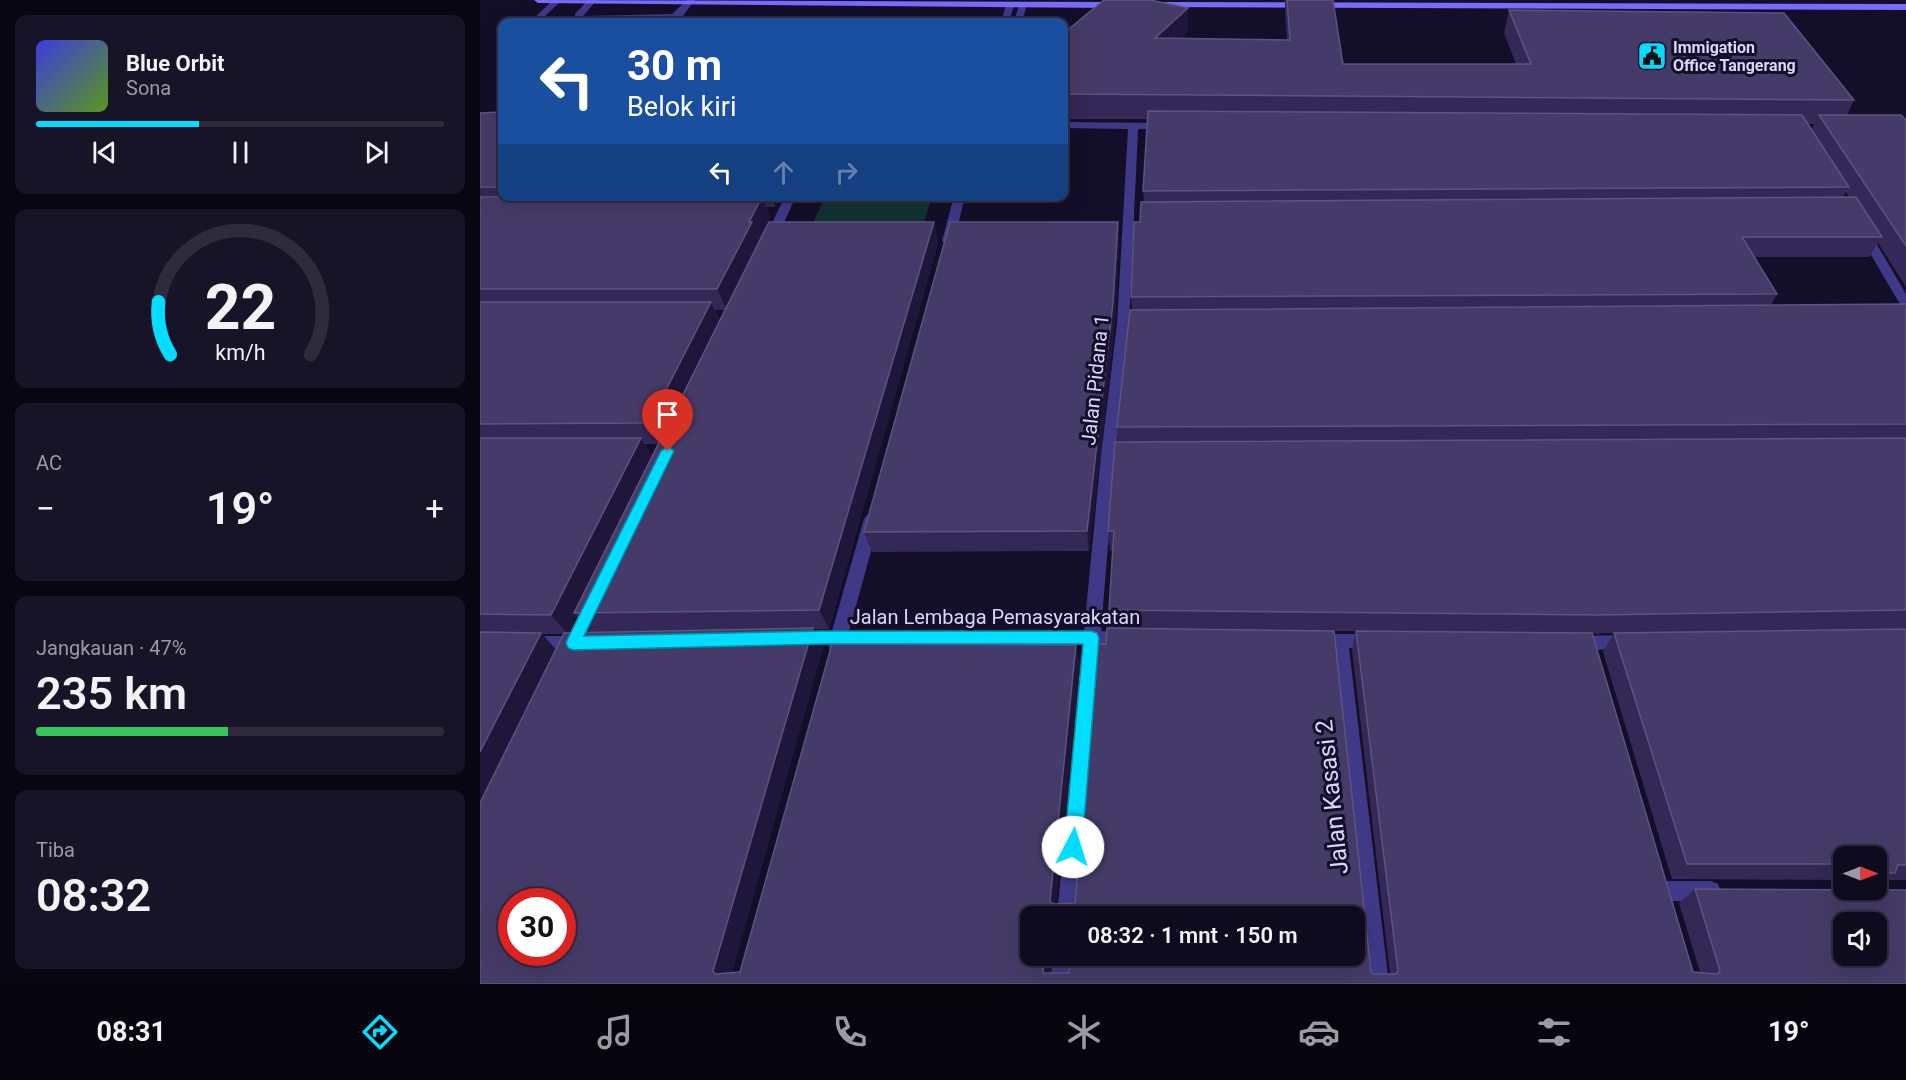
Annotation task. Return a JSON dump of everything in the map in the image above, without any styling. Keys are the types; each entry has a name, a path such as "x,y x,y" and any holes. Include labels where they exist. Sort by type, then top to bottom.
{"main road":[{"path":"538,0 1130,5"},
{"path":"1142,5 1906,7"}],"street":[{"path":"538,18 557,0"},
{"path":"593,0 578,18 669,18 679,15 690,1"},
{"path":"1006,18 1010,5"},
{"path":"1019,18 1023,5"},
{"path":"1616,6 1623,18"},
{"path":"1739,6 1748,17"},
{"path":"1068,126 1181,126"},
{"name":"Jalan Pidana 1","path":"1068,906 1108,455 1129,324 1134,217 1133,126"},
{"path":"763,254 777,212 787,201"},
{"path":"942,262 959,201"},
{"path":"1857,222 1906,304"},
{"path":"1108,455 1144,455"},
{"path":"832,661 875,505"},
{"path":"565,662 598,594"},
{"name":"Jalan Lembaga Pemasyarakatan","path":"776,639 1139,638"},
{"path":"1293,640 1388,641"},
{"name":"Jalan Kasasi 2","path":"1340,641 1378,984"},
{"path":"513,642 597,642"},
{"path":"1554,643 1644,642"},
{"path":"1589,643 1596,665"},
{"path":"1656,868 1668,912"},
{"path":"1662,891 1732,891"},
{"path":"1061,984 1063,966"}],"green space":[{"path":"823,201 931,201 924,223 811,227"}],"building":[{"path":"1104,0 1150,0 1188,8 1155,38 1290,40 1287,0 1333,0 1343,64 1531,64 1509,10 1784,13 1854,100 1068,94 1068,30"},
{"path":"1148,111 1802,115 1849,187 1143,191"},
{"path":"498,112 498,187 480,187 480,113"},
{"path":"1819,115 1901,115 1906,120 1906,246"},
{"path":"480,197 498,197 498,201 760,201 749,222 752,222 717,289 480,289"},
{"path":"1856,197 1882,237 1742,237 1777,294 1131,297 1134,222 1140,222 1141,202"},
{"path":"769,222 934,222 819,610 574,613"},
{"path":"950,222 1118,222 1113,303 1087,531 864,532"},
{"path":"480,302 711,302 649,423 480,424"},
{"path":"1906,304 1906,424 1117,427 1130,310"},
{"path":"480,438 641,438 551,615 480,614"},
{"path":"1906,438 1906,610 1599,615 1109,610 1114,531 1108,531 1115,442"},
{"path":"813,628 713,971 715,974 740,972 832,644 1076,645 1050,901 1053,904 1075,903 1098,644 1106,644 1107,628 1334,631 1364,906 1020,906 1020,966 1044,966 1043,973 1069,973 1070,966 1365,966 1365,917 1371,972 1373,974 1396,974 1398,971 1356,631 1592,633 1693,972 1718,974 1720,971 1695,889 1833,890 1833,900 1887,900 1887,890 1906,890 1906,984 480,984 480,803 564,633"},
{"path":"1906,629 1906,865 1898,865 1895,873 1887,873 1887,846 1833,846 1833,864 1687,864 1614,633"},
{"path":"480,632 541,633 480,752"}],"place":[{"name":"Immigation Office Tangerang","path":"1652,56"}],"route":[{"path":"668,451 573,643 824,638 1091,638 1073,847"}]}
